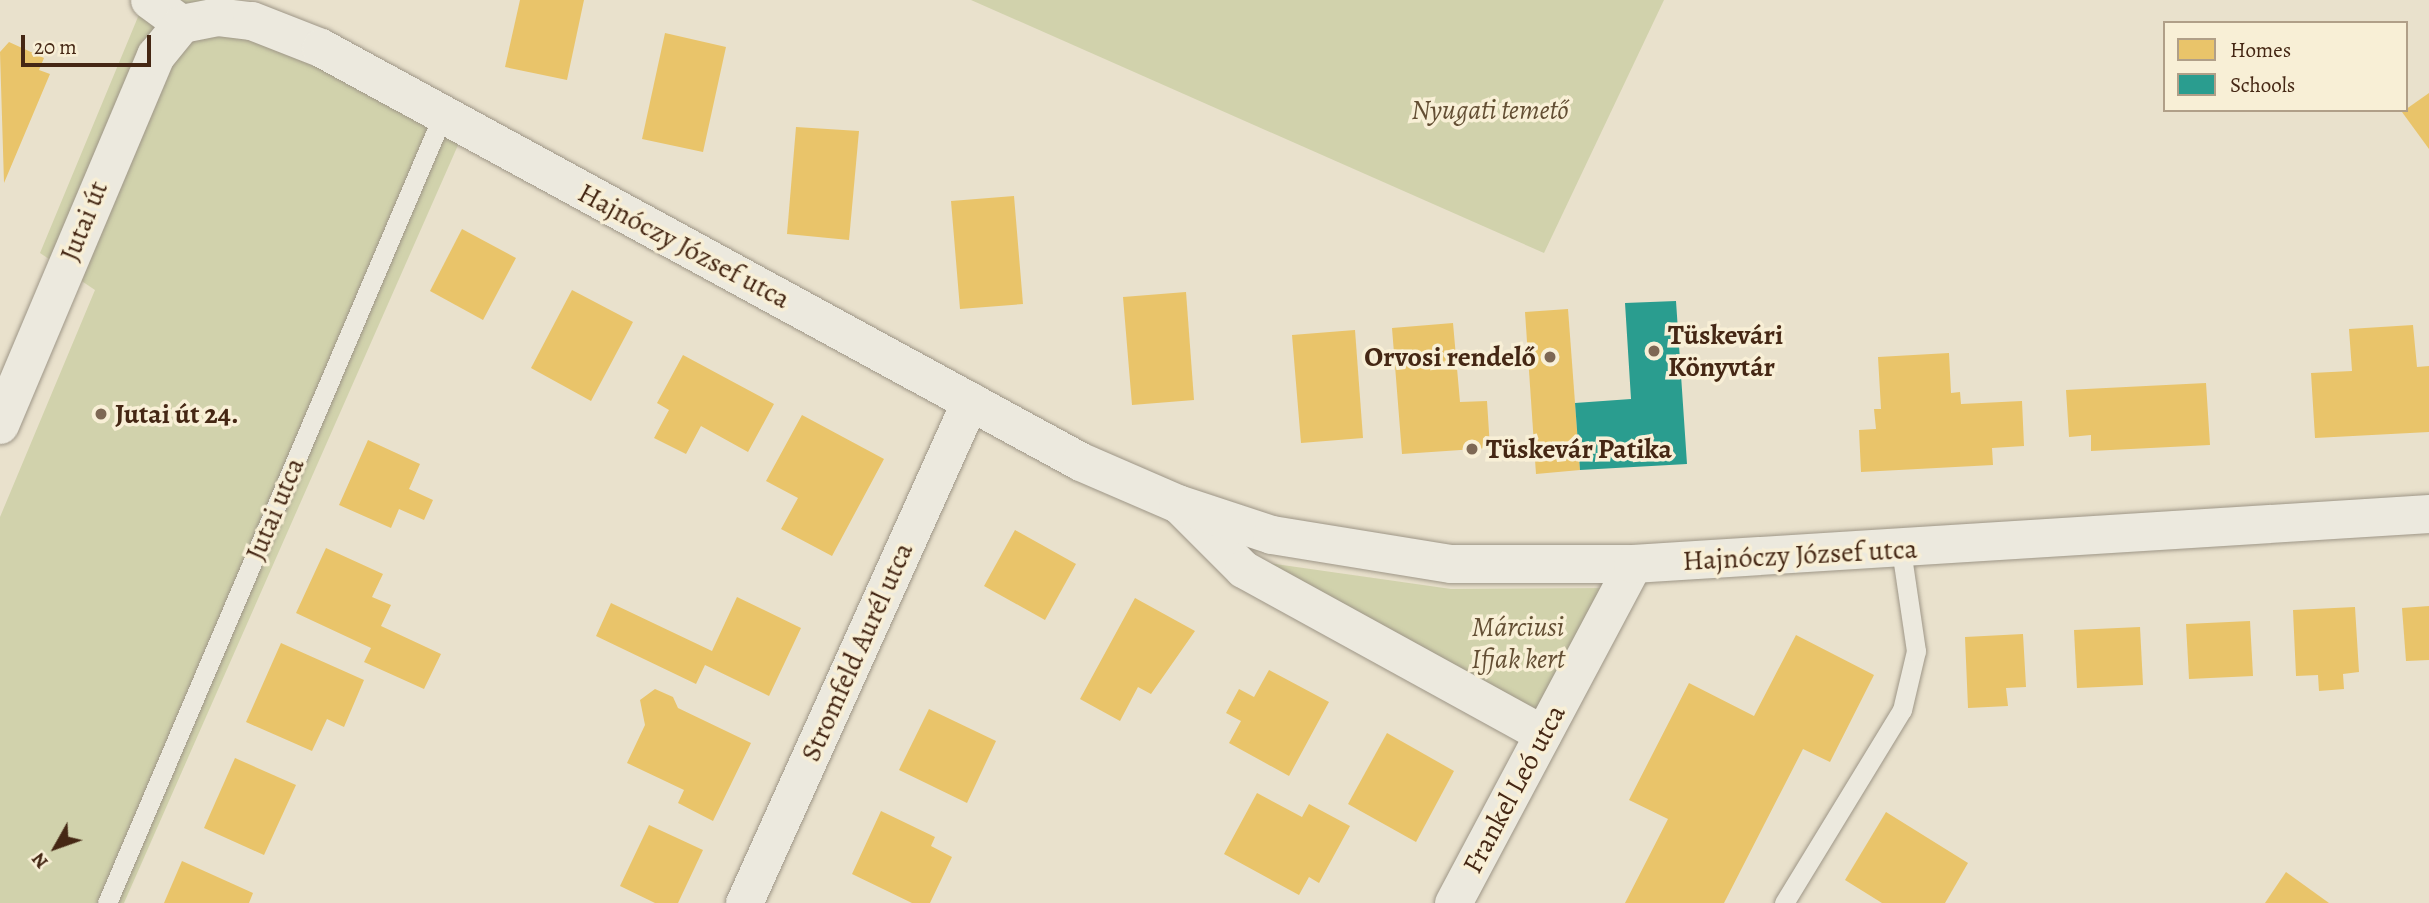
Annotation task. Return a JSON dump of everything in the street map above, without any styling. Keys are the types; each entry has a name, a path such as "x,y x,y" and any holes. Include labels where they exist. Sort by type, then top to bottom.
{"main road":[{"name":"Hajnóczy József utca","path":"182,24 252,21 321,48 1081,462 1178,504 1360,553 1451,564 1633,564 1900,550 2429,514"},
{"name":"Jutai út","path":"0,425 136,96 182,24"}],"street":[{"path":"149,0 182,24"},
{"name":"Stromfeld Aurél utca","path":"744,903 970,401"},
{"name":"Hajnóczy József utca","path":"1178,504 1243,569 1543,734"},
{"name":"Frankel Leó utca","path":"1453,903 1633,564"}],"lane":[{"name":"Jutai utca","path":"107,903 443,115"},
{"path":"1784,903 1902,710 1916,651 1900,550"}],"green space":[{"path":"145,0 229,0 466,127 124,903 0,903 0,517 95,290 40,253"},
{"name":"Nyugati temető","path":"971,0 1664,0 1544,253"},
{"name":"Márciusi Ifjak kert","path":"1261,562 1451,589 1614,588 1539,719"}],"building: Homes":[{"path":"520,0 584,0 567,80 505,67"},
{"path":"665,33 726,47 703,152 642,139"},
{"path":"9,42 44,58 39,70 50,74 4,183 0,52"},
{"path":"2429,93 2429,149 2402,112 2408,112 2408,108"},
{"path":"796,127 859,131 849,240 787,234"},
{"path":"1014,196 1023,304 960,309 951,201"},
{"path":"462,229 516,258 483,320 430,291"},
{"path":"572,290 633,322 591,401 531,368"},
{"path":"1186,292 1194,400 1132,405 1123,297"},
{"name":"Orvosi rendelő","path":"1568,309 1580,470 1536,474 1525,312"},
{"path":"1453,323 1460,402 1487,401 1490,448 1402,454 1392,328"},
{"path":"2413,325 2417,367 2429,366 2429,432 2315,438 2311,373 2352,371 2349,329"},
{"path":"1355,330 1363,438 1301,443 1292,335"},
{"path":"1949,353 1951,393 1960,392 1961,404 2022,401 2024,446 1992,448 1993,465 1861,472 1859,430 1876,429 1874,409 1881,409 1878,357"},
{"path":"683,355 774,404 748,452 701,426 686,454 654,438 669,410 657,403"},
{"path":"2206,383 2210,445 2091,451 2091,435 2069,437 2066,390"},
{"path":"802,415 884,459 832,556 781,529 798,498 766,481"},
{"path":"368,440 420,464 409,489 433,500 424,520 399,509 391,528 339,505"},
{"path":"1015,530 1076,564 1045,620 984,586"},
{"path":"326,548 383,574 372,597 391,605 381,626 441,654 424,689 364,662 371,648 296,613"},
{"path":"737,597 801,628 769,696 705,665 696,684 596,636 611,603 712,651"},
{"path":"1135,598 1195,631 1151,694 1138,687 1120,721 1080,699"},
{"path":"2429,606 2429,660 2406,661 2402,608"},
{"path":"2355,607 2359,672 2343,674 2344,689 2319,691 2318,675 2296,676 2293,610"},
{"path":"2250,621 2253,676 2189,679 2186,624"},
{"path":"2140,627 2143,685 2077,688 2074,630"},
{"path":"2023,634 2026,687 2006,688 2008,706 1968,708 1965,637"},
{"path":"1796,635 1874,675 1830,762 1803,749 1724,903 1625,903 1668,819 1629,800 1689,683 1754,716"},
{"path":"281,643 364,680 344,727 327,719 312,751 246,722"},
{"path":"1269,670 1329,702 1289,776 1229,743 1241,721 1226,713 1239,689 1254,697"},
{"path":"655,689 673,697 678,708 751,743 713,821 678,803 684,790 627,763 645,725 640,700"},
{"path":"929,709 996,741 967,803 899,770"},
{"path":"1387,733 1454,771 1416,842 1348,804"},
{"path":"235,758 296,785 264,855 204,828"},
{"path":"1257,793 1302,817 1309,804 1350,826 1319,883 1309,877 1299,895 1224,854"},
{"path":"881,811 935,837 931,846 952,857 930,903 912,903 852,874"},
{"path":"1886,812 1968,863 1945,903 1882,903 1845,880"},
{"path":"649,825 703,850 678,903 655,903 620,886"},
{"path":"182,861 253,893 249,903 164,903"},
{"path":"2286,872 2329,903 2265,903"}],"building: Schools":[{"name":"Tüskevári Könyvtár","path":"1676,301 1687,464 1580,470 1575,403 1631,399 1625,303"}],"place":[{"name":"Tüskevári Könyvtár","path":"1654,351"},
{"name":"Orvosi rendelő","path":"1550,357"},
{"name":"Jutai út 24.","path":"101,414"},
{"name":"Tüskevár Patika","path":"1472,449"}]}
